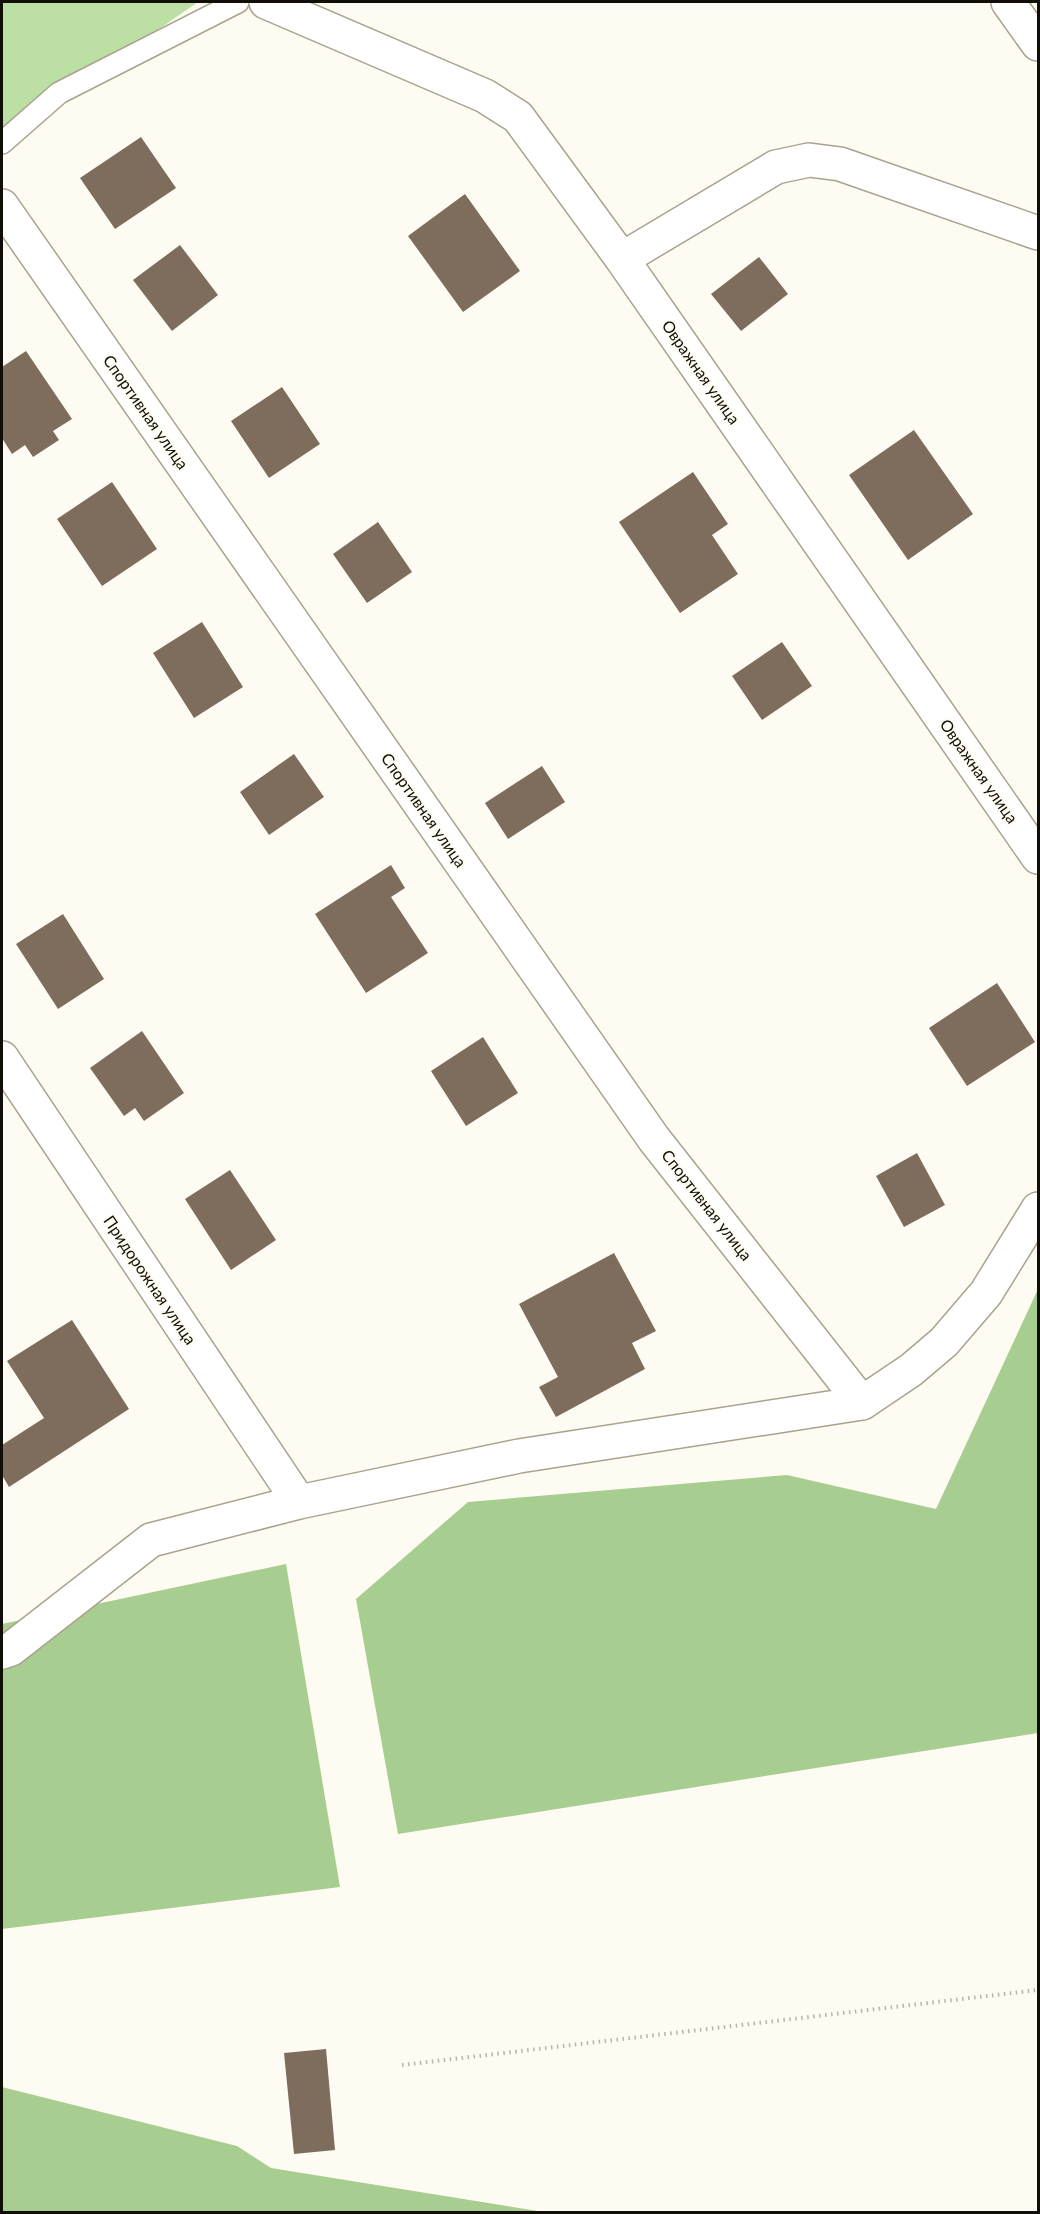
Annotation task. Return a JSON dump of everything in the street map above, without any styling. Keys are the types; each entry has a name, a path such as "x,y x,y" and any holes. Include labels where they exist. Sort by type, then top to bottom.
{"street":[{"name":"Овражная улица","path":"266,2 485,96 518,117 622,259 1038,857"},
{"path":"1008,2 1038,44"},
{"path":"622,259 776,167 809,160 840,164 1038,233"},
{"name":"Спортивная улица","path":"2,206 654,1139 862,1403"},
{"name":"Придорожная улица","path":"2,1058 299,1502"},
{"path":"2,1652 11,1649 152,1540 299,1502 519,1456 862,1403 911,1370 944,1342 986,1293 1038,1209"}],"lane":[{"path":"2,143 59,93 238,2"}],"path":[{"path":"402,2065 1038,1990"}],"green space":[{"path":"2,2 198,2 2,138"},
{"path":"1038,1289 1038,1733 398,1834 356,1599 468,1502 787,1475 936,1509"},
{"path":"286,1564 340,1887 2,1929 2,1624"},
{"path":"2,2087 237,2146 271,2168 544,2212 2,2212"}],"building":[{"path":"141,137 176,188 115,229 80,178"},
{"path":"465,194 520,271 463,312 408,236"},
{"path":"180,245 218,295 172,331 133,280"},
{"path":"759,257 788,294 741,331 711,294"},
{"path":"26,351 72,419 53,431 59,440 33,457 25,445 12,454 2,438 2,367"},
{"path":"282,387 320,444 269,478 231,421"},
{"path":"914,430 973,514 908,560 849,475"},
{"path":"693,472 728,524 712,535 738,574 680,613 619,522"},
{"path":"112,482 157,549 102,586 57,519"},
{"path":"378,522 412,572 367,603 333,554"},
{"path":"202,622 243,687 194,718 153,653"},
{"path":"782,642 812,686 762,720 732,676"},
{"path":"294,754 324,797 269,835 240,792"},
{"path":"542,766 565,802 508,839 485,803"},
{"path":"391,865 405,888 391,897 428,953 366,993 315,914"},
{"path":"63,914 104,979 58,1009 16,944"},
{"path":"997,983 1035,1042 967,1086 929,1028"},
{"path":"142,1031 184,1093 144,1121 135,1108 124,1116 90,1068"},
{"path":"483,1037 518,1093 466,1126 431,1071"},
{"path":"917,1153 945,1205 904,1227 876,1176"},
{"path":"230,1170 276,1240 231,1270 185,1199"},
{"path":"614,1253 656,1331 632,1343 645,1369 556,1417 539,1387 558,1377 519,1304"},
{"path":"72,1320 129,1409 9,1487 2,1475 2,1445 44,1418 7,1361"},
{"path":"326,2049 335,2150 294,2154 284,2053"}]}
